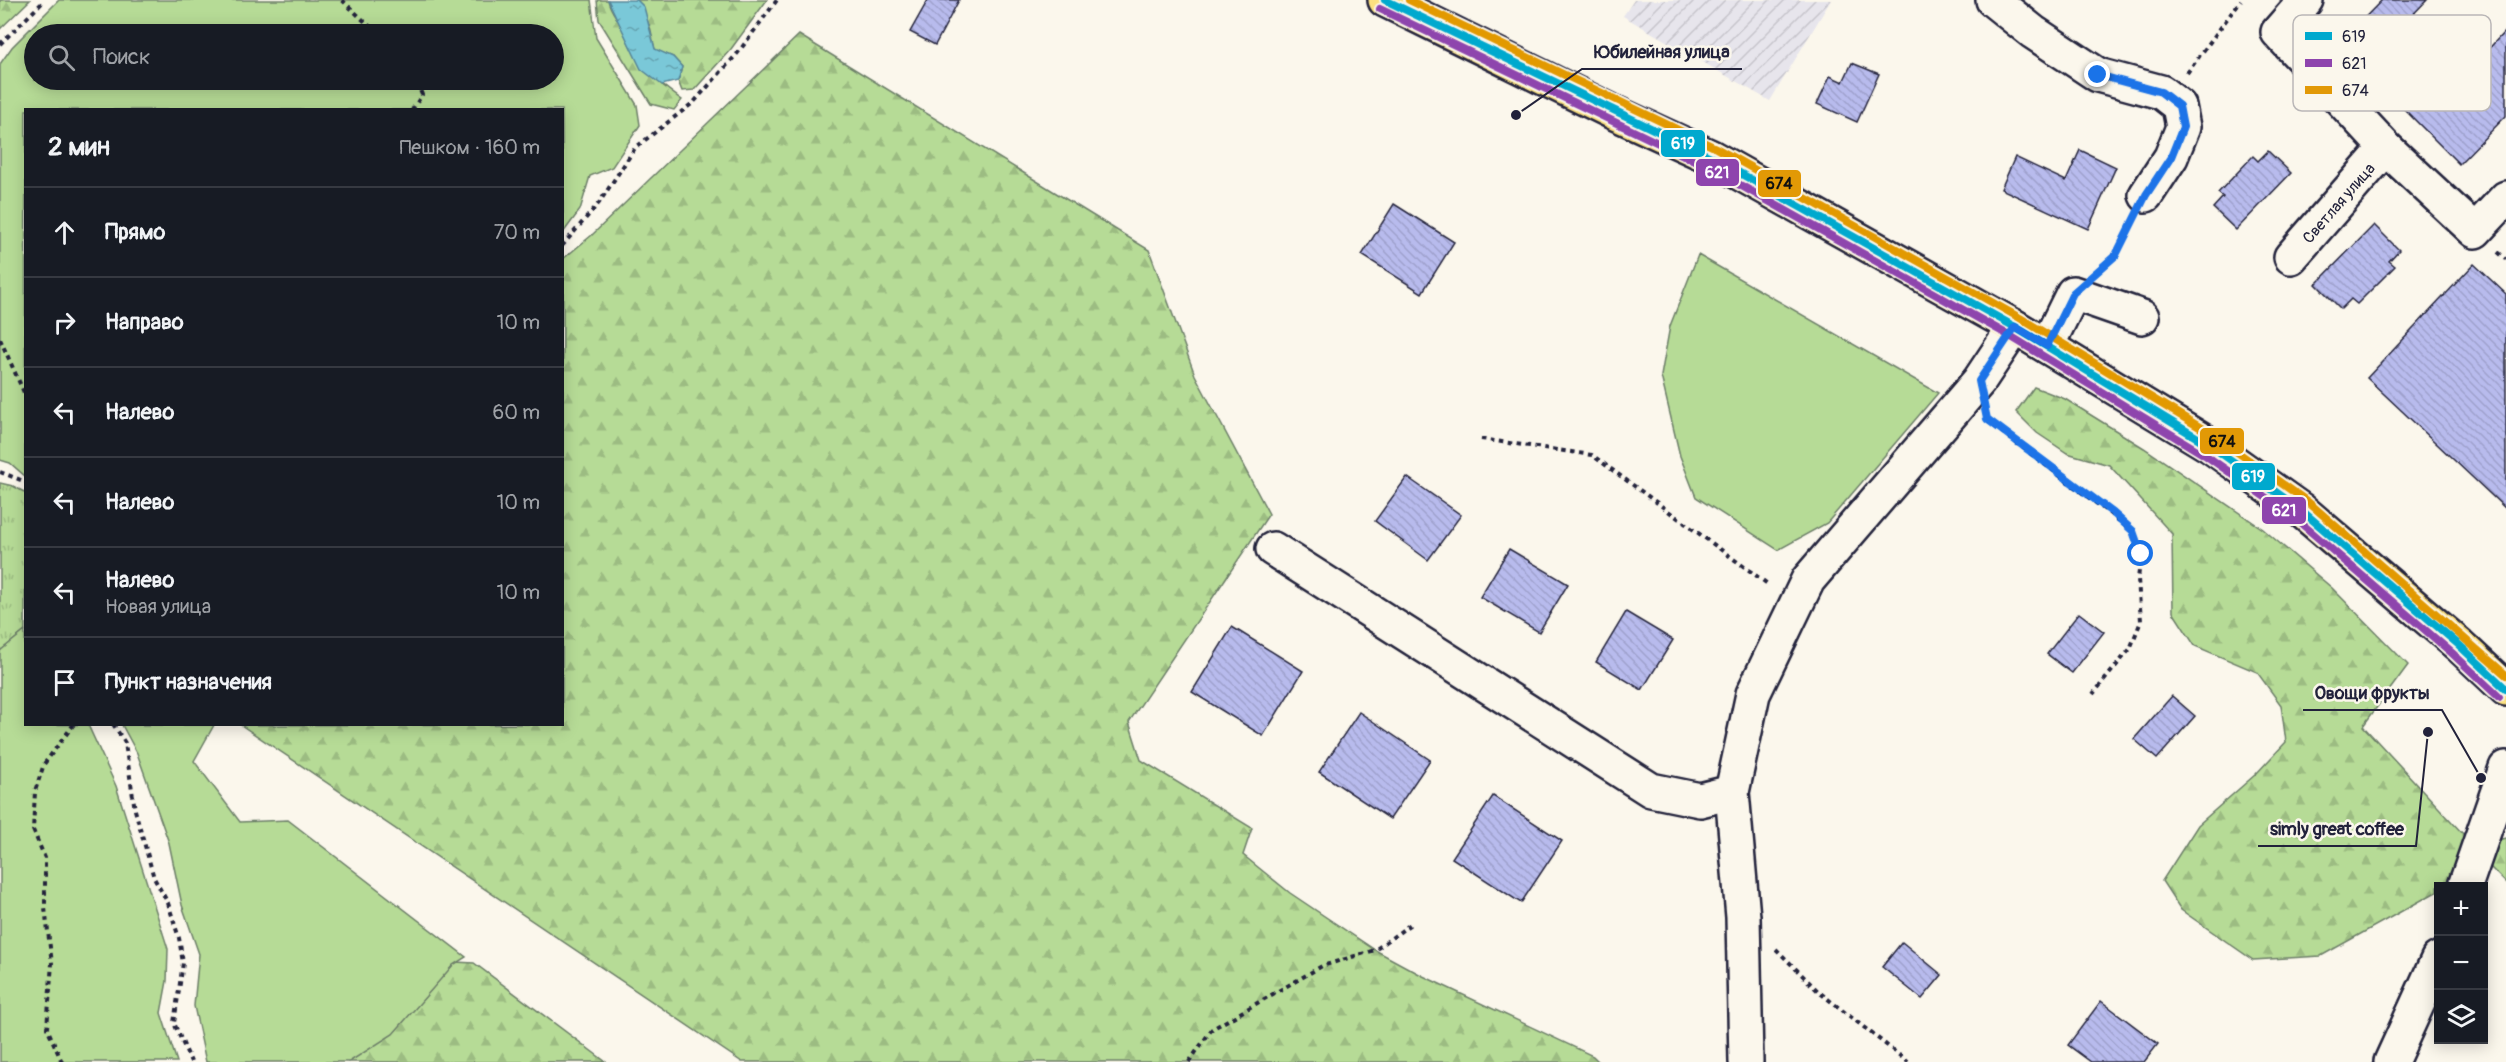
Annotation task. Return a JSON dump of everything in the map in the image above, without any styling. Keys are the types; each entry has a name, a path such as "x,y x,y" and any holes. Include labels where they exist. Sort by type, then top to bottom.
{"main road":[{"path":"1385,0 1615,113 1711,157 2015,327 2211,446 2301,510 2459,645 2506,689"}],"street":[{"path":"1993,0 2033,32 2098,75 2165,95 2179,106 2183,127 2171,157 2146,195"},
{"name":"Светлая улица","path":"2293,48 2278,32 2306,0"},
{"name":"Светлая улица","path":"2352,111 2386,148 2448,192 2475,231 2506,198"},
{"name":"Светлая улица","path":"2291,257 2386,148"},
{"path":"2047,346 2073,293 2142,317"},
{"path":"1746,1062 1743,917 1732,792 1753,694 1809,580 1979,381 2015,327"},
{"path":"1273,549 1651,790 1700,800 1732,792"},
{"path":"2466,882 2506,768"},
{"path":"2391,1062 2434,970"}],"path":[{"path":"0,44 45,0"},
{"path":"342,0 367,24"},
{"path":"564,244 599,203 635,148 694,102 737,54 777,0"},
{"path":"2165,95 2241,0"},
{"path":"413,108 422,95 420,90"},
{"path":"2073,293 2116,255 2146,195"},
{"path":"0,339 24,393"},
{"path":"1979,381 1987,419 2133,531 2141,554 2138,579 2141,621 2130,649 2093,694"},
{"path":"1481,439 1592,455 1797,604"},
{"path":"0,472 24,481"},
{"path":"62,1062 47,1028 52,963 45,908 45,858 33,830 34,791 44,764 72,726"},
{"path":"114,726 125,743 135,810 154,878 168,903 179,938 183,963 174,1023 191,1062"},
{"path":"1743,917 1818,992 1908,1062"},
{"path":"1189,1062 1212,1029 1322,966 1375,950 1412,923"}],"shaded area":[{"path":"1634,0 1831,0 1770,101 1623,16"}],"green space":[{"path":"0,0 30,0 0,29"},
{"path":"59,0 591,0 596,38 637,105 640,125 612,167 590,176 580,210 564,232 564,108 24,108 24,475 10,463 0,460 0,64 24,35 24,90 564,90 564,24 35,24"},
{"path":"597,0 608,0 640,62 653,77 682,100 674,110 651,104 599,20"},
{"path":"637,0 767,0 731,49 694,90 682,91 678,81 682,67 673,57 655,50 650,27"},
{"path":"799,35 1149,250 1195,375 1269,514 1129,722 1141,760 1252,828 1243,855 1290,893 1375,950 1423,976 1593,1056 1599,1062 742,1062 242,726 564,726 564,258 592,235"},
{"path":"1698,255 1938,393 1827,523 1778,550 1696,497 1680,456 1661,376 1670,326"},
{"path":"2034,387 2065,399 2144,448 2263,529 2332,588 2408,665 2363,726 2464,835 2479,844 2506,838 2506,883 2487,864 2453,882 2434,882 2434,893 2321,956 2253,960 2181,910 2162,881 2198,825 2256,774 2286,742 2281,705 2257,672 2195,646 2173,612 2172,534 2109,465 2067,453 2037,433 2016,412"},
{"path":"0,483 24,492 24,632 0,651"},
{"path":"24,632 24,726 88,726 116,786 168,949 167,981 161,1013 177,1062 0,1062 0,651"},
{"path":"123,726 213,726 194,761 240,822 288,820 466,957 453,965 393,1034 349,1062 206,1062 194,1006 199,954 182,905 169,843 137,753"},
{"path":"455,962 474,963 606,1062 349,1062 396,1030"}],"water":[{"path":"608,0 637,0 644,7 655,49 673,57 682,67 678,81 662,85 641,69"}],"building":[{"path":"928,0 959,0 935,45 910,32"},
{"path":"2382,0 2427,0 2412,15 2367,15"},
{"path":"2506,30 2506,116 2459,164 2406,111 2491,111 2491,46"},
{"path":"1852,63 1879,74 1857,122 1817,104 1830,76 1843,82"},
{"path":"2080,150 2116,167 2088,229 2001,189 2015,157 2066,181"},
{"path":"2268,151 2291,173 2236,230 2213,208 2223,197 2218,193 2253,156 2258,161"},
{"path":"1394,204 1454,242 1422,293 1362,255"},
{"path":"2374,225 2399,250 2389,261 2395,266 2357,304 2351,299 2341,309 2316,284"},
{"path":"2474,264 2506,294 2506,509 2367,378"},
{"path":"1407,477 1461,515 1428,560 1375,521"},
{"path":"1509,549 1568,584 1539,632 1480,597"},
{"path":"1626,612 1673,640 1642,690 1596,662"},
{"path":"2079,613 2104,632 2072,673 2047,654"},
{"path":"1232,627 1303,671 1263,736 1192,692"},
{"path":"2172,696 2195,716 2157,759 2134,739"},
{"path":"1359,712 1430,760 1390,819 1319,772"},
{"path":"1493,796 1562,841 1521,903 1452,858"},
{"path":"1902,942 1942,975 1922,999 1882,967"},
{"path":"2101,1001 2158,1044 2144,1062 2091,1062 2068,1045"}],"transit line":[{"name":"619","path":"1385,0 1711,157 2015,327 2211,446 2301,510 2459,645 2506,689"},
{"name":"674","path":"1409,0 1716,148 2020,318 2216,437 2308,502 2506,675"},
{"name":"621","path":"1380,9 1706,166 2010,336 2205,455 2295,518 2452,653 2499,697"}],"place":[{"name":"Юбилейная улица","path":"1516,115"},
{"name":"simly great coffee","path":"2428,732"},
{"name":"Овощи фрукты","path":"2481,778"}],"route":[{"path":"2098,75 2161,92 2179,106 2183,127 2171,157 2146,195 2116,255 2073,293 2047,346 2015,327 1979,381 1987,419 2113,513 2133,531 2141,554"}]}
